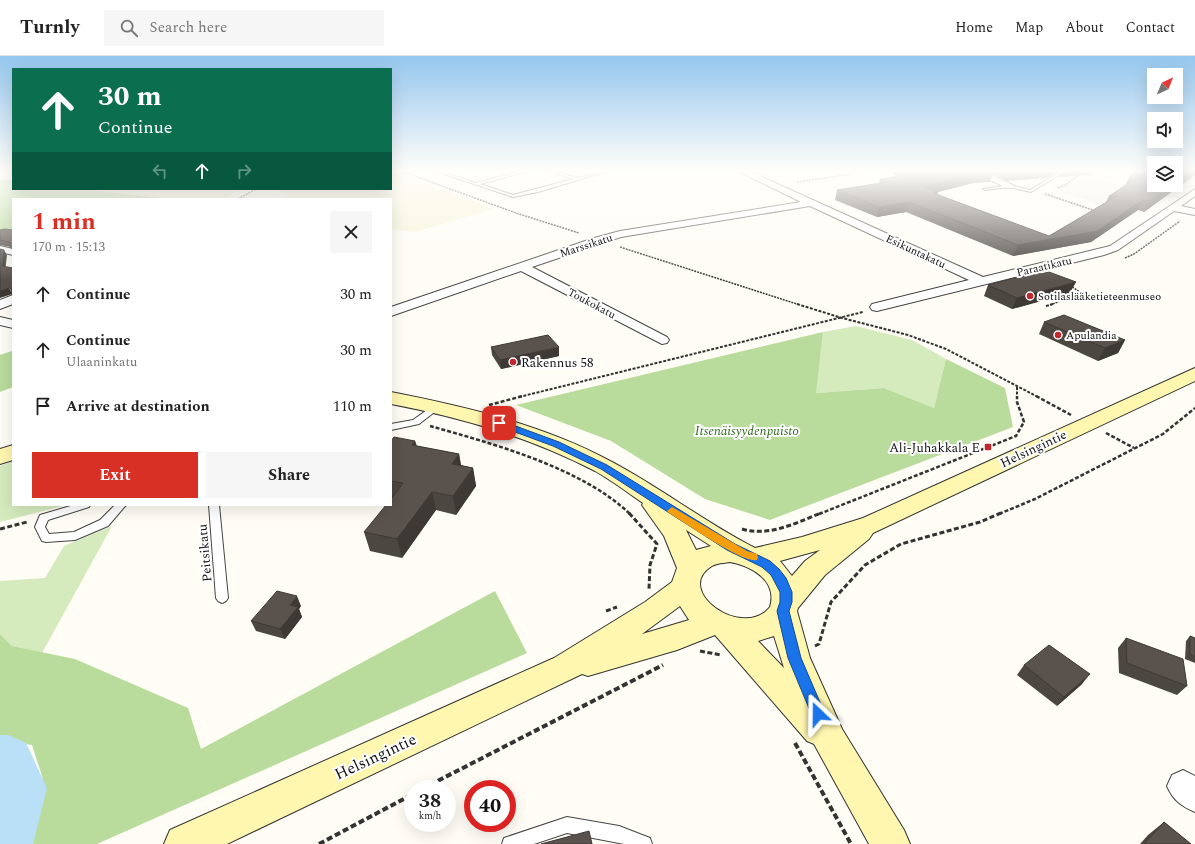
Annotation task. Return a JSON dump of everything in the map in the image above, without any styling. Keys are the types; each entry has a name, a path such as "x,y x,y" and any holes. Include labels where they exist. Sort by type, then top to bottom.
{"main road":[{"name":"Helsingintie","path":"749,556 872,524 1195,374"},
{"path":"392,398 437,407 499,423 556,444 604,467 749,556 766,564 782,581 786,592 785,606 795,658 830,741 890,844"},
{"path":"0,457 12,452"},
{"path":"643,492 688,577 688,597 694,607 721,636 830,741"},
{"name":"Helsingintie","path":"785,606 814,568 872,524"},
{"path":"688,577 698,561 707,556 730,552 749,556"},
{"name":"Helsingintie","path":"184,844 565,668 656,610 688,577"},
{"path":"721,636 741,630 755,630 767,626 776,620 785,606"},
{"name":"Helsingintie","path":"565,668 674,649 721,636"}],"street":[{"name":"Marssikatu","path":"392,312 521,266 620,234 782,208"},
{"name":"Esikuntakatu","path":"822,208 981,281"},
{"path":"1172,208 1195,212"},
{"name":"Paraatikatu","path":"877,307 981,281 1017,270 1100,253 1114,248 1172,208"},
{"path":"0,249 12,252"},
{"name":"Toukokatu","path":"521,266 662,340"},
{"path":"0,305 12,300"},
{"path":"0,321 12,324"}],"lane":[{"path":"392,427 416,422 437,407"},
{"path":"82,506 44,518 40,528 46,538 75,536 104,523 120,506"},
{"name":"Peitsikatu","path":"214,506 222,598"},
{"path":"510,844 568,825 619,834 644,844"}],"path":[{"path":"502,208 842,318 908,335 946,349 1075,417"},
{"path":"1090,208 1099,212"},
{"path":"1046,306 1082,294 1070,285"},
{"path":"482,407 842,318 877,307"},
{"path":"734,527 749,531 781,529 1016,436 1024,422 1017,402 1017,387"},
{"path":"795,658 819,644 831,602 865,565 901,544 980,522 1034,499 1163,434 1195,408"},
{"path":"416,422 503,447 580,480 601,491 666,538 650,565 649,594 656,610"},
{"path":"1104,432 1134,448"},
{"path":"0,529 44,518"},
{"path":"438,780 674,649 692,650 721,636"},
{"path":"793,739 851,844"},
{"path":"319,844 404,799"}],"shaded area":[{"path":"392,208 494,209 414,232 392,229"}],"green space":[{"path":"0,208 12,208 12,231 0,232"},
{"path":"856,326 912,340 946,359 934,408 884,388 815,393 823,332"},
{"name":"Itsenäisyydenpuisto","path":"823,332 816,393 884,388 934,408 946,359 1005,388 1013,427 770,520 705,499 611,441 516,405"},
{"path":"12,351 12,387 0,392 0,355"},
{"path":"12,461 12,506 63,506 0,522 0,466"},
{"path":"112,526 42,653 12,646 0,634 0,581 45,578 64,546"},
{"path":"495,591 527,653 97,844 33,844 43,779 32,745 0,741 0,634 12,646 75,659 188,708 201,749"}],"building":[{"path":"924,208 973,208 1049,236 1097,208 1131,208 1097,231 1018,245"},
{"path":"0,230 12,230 12,248 10,242 0,240"},
{"path":"0,249 4,250 2,266 12,268 12,294 11,289 9,288 0,291"},
{"path":"1037,272 1041,274 1049,272 1076,282 1017,298 988,285"},
{"path":"1064,315 1125,340 1105,348 1044,322"},
{"path":"548,335 559,347 500,360 491,347"},
{"path":"394,437 415,441 412,445 459,454 452,464 473,468 453,496 432,492 397,539 364,532 385,506 392,506 392,498 403,483 392,481 392,440"},
{"path":"277,591 297,596 290,605 298,607 280,629 251,621"},
{"path":"1190,636 1195,638 1195,657 1190,654"},
{"path":"1126,638 1183,659 1187,686 1127,663"},
{"path":"1049,645 1090,674 1064,697 1024,665"},
{"path":"1164,822 1191,844 1144,844"},
{"path":"589,831 592,844 541,844"}],"waterway":[{"path":"0,760 8,761 20,788 5,844"}],"slow traffic":[{"path":"672,511 743,554 753,557"}],"place":[{"name":"Sotilaslääketieteenmuseo","path":"1030,296"},
{"name":"Apulandia","path":"1058,335"},
{"name":"Rakennus 58","path":"513,362"},
{"name":"Ali-Juhakkala E","path":"988,447"}],"route":[{"path":"499,423 556,444 604,467 731,547 766,564 775,572 782,581 786,592 786,602 783,611 795,658 818,714"}]}
